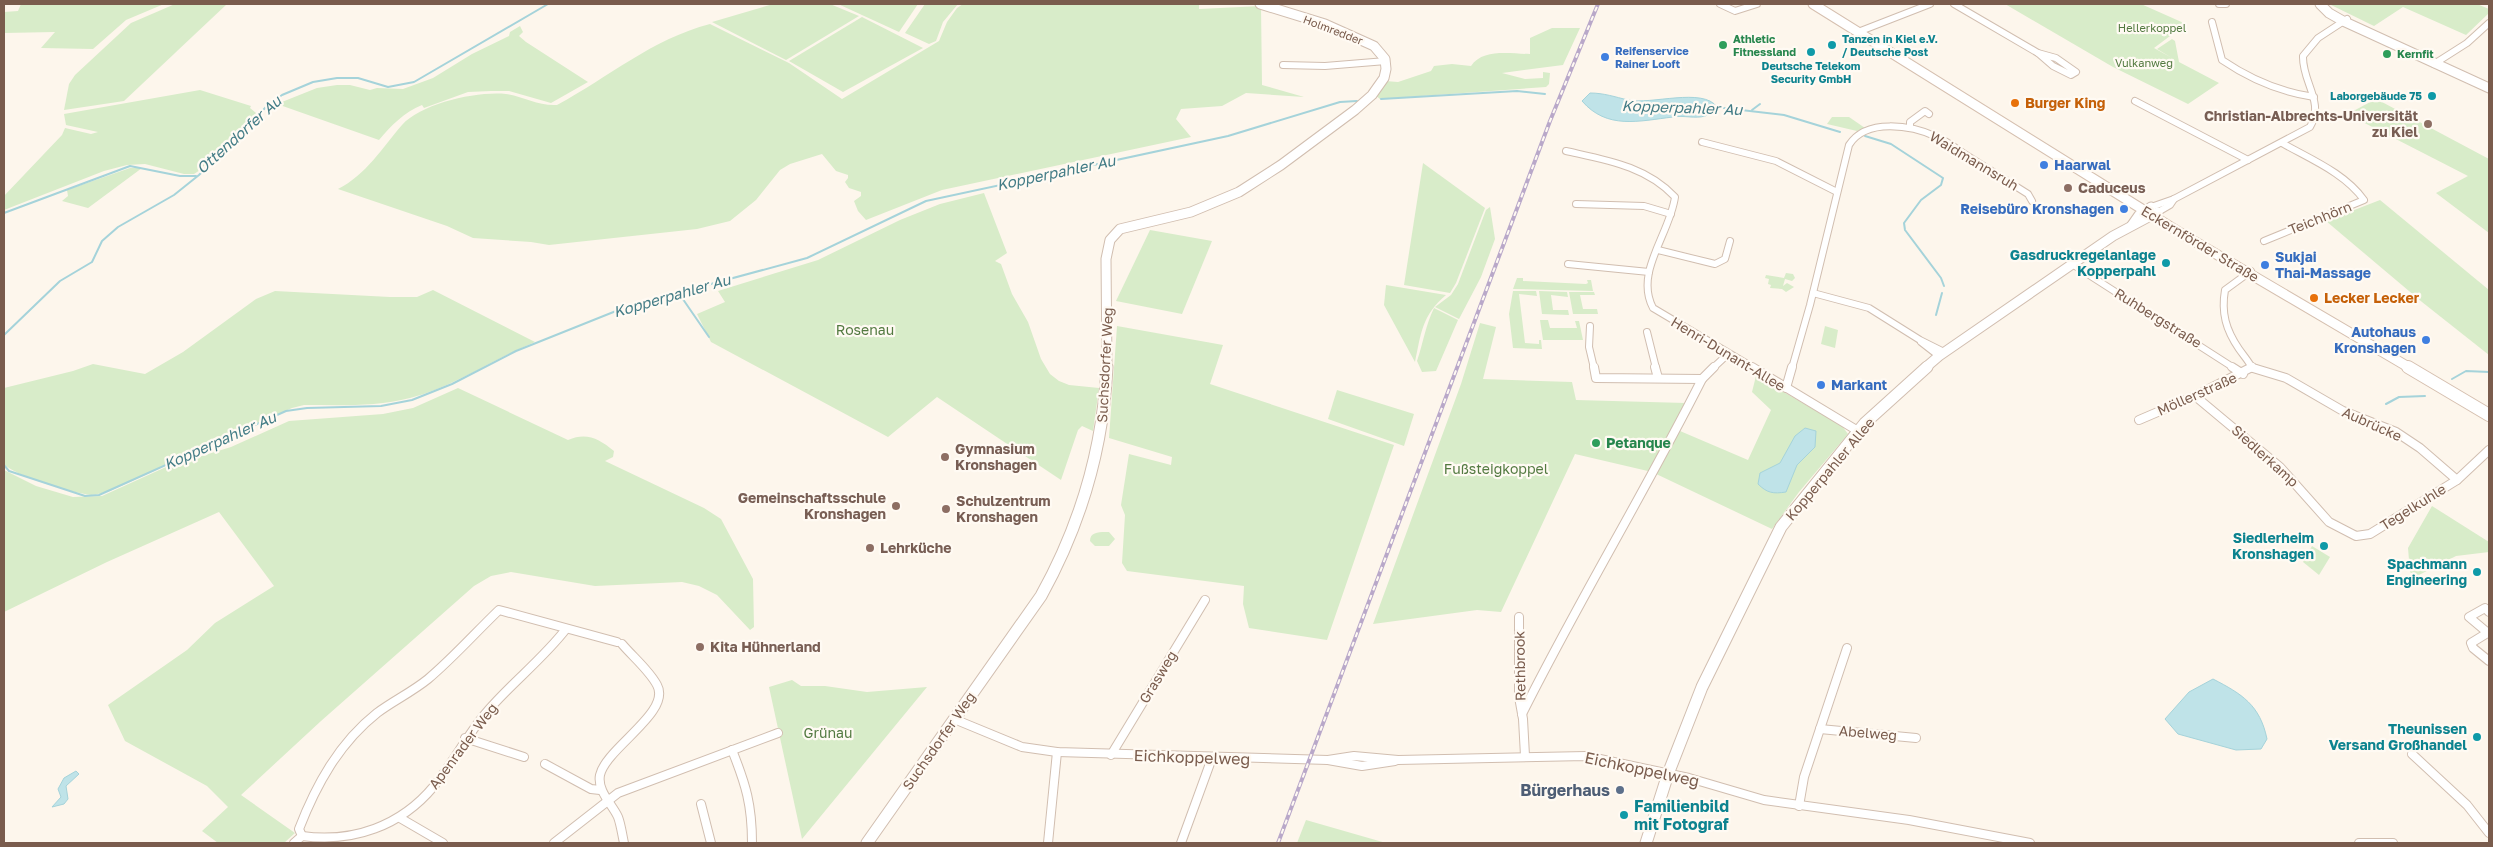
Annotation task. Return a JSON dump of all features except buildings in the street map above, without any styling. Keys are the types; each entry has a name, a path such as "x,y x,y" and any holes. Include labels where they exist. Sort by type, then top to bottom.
{"main road":[{"name":"Eckernförder Straße","path":"1813,4 1947,83 2152,212 2489,416"},
{"name":"Eckernförder Straße","path":"1822,4 1861,31"},
{"name":"Eckernförder Straße","path":"2249,271 2489,409"}],"street":[{"name":"Holmredder","path":"1260,4 1326,25 1364,41 1378,49 1386,61"},
{"path":"1720,4 1735,11 1757,4"},
{"path":"1861,31 1930,4"},
{"path":"1954,4 2038,53 2056,58 2076,72 2070,75 2064,73 2046,62 2038,53"},
{"path":"2219,4 2226,4"},
{"path":"2321,5 2345,20 2489,86"},
{"path":"2152,212 2170,205 2174,199 2310,127 2317,119 2318,108 2304,75 2303,56 2318,38 2345,20"},
{"path":"2212,22 2222,60 2278,90 2291,95 2314,97"},
{"path":"2436,63 2467,43 2489,22"},
{"path":"1283,65 1325,66 1386,61"},
{"name":"Suchsdorfer Weg","path":"867,843 1041,596 1061,562 1082,511 1092,480 1103,424 1108,332 1106,253 1111,237 1125,227 1194,211 1236,194 1275,169 1367,99 1386,75 1386,61"},
{"path":"2135,101 2248,160"},
{"name":"Waidmannsruh","path":"1910,128 1910,122 1918,115 1925,111 1929,114"},
{"name":"Waidmannsruh","path":"1837,192 1850,141 1862,132 1872,129 1910,128 1938,137 2028,194 2032,201"},
{"path":"1702,142 1776,161 1837,192 1813,293 1786,388"},
{"name":"Teichhörn","path":"2264,240 2364,200 2360,192 2282,143"},
{"name":"Henri-Dunant-Allee","path":"1566,151 1634,168 1656,180 1675,197 1671,214 1649,272 1645,294 1653,308 1858,432"},
{"path":"1576,204 1644,206 1671,214"},
{"name":"Kopperpahler Allee","path":"1646,843 1668,774 1702,687 1781,527 1804,496 1858,432 1902,387 1942,354 2072,264 2152,212"},
{"path":"1658,250 1715,264 1724,259 1730,242"},
{"path":"1568,264 1636,269 1649,272"},
{"name":"Ruhbergstraße","path":"2072,264 2243,374"},
{"name":"Möllerstraße","path":"2139,420 2253,368 2228,334 2222,310 2225,290 2249,271"},
{"path":"1813,293 1840,298 1869,308 1942,354"},
{"path":"1590,326 1590,347 1596,378 1702,379"},
{"path":"1647,332 1658,378"},
{"path":"1525,756 1522,714 1548,659 1657,467 1702,379 1728,354"},
{"name":"Aubrücke","path":"2253,368 2264,369 2290,378 2336,408 2357,418 2394,431 2457,480"},
{"name":"Siedlerkamp","path":"2195,396 2280,467 2329,522"},
{"name":"Tegelkuhle","path":"2329,522 2349,534 2362,537 2378,530 2457,480 2489,450"},
{"name":"Grasweg","path":"1111,755 1204,600"},
{"path":"2489,612 2485,608 2469,617 2489,632 2472,642 2471,645 2489,662"},
{"path":"294,843 302,836 299,829 313,793 338,753 372,717 420,686 499,610 619,643 658,686 659,698 649,716 614,751 603,767 600,790"},
{"name":"Rethbrook","path":"1519,618 1519,697 1522,714"},
{"name":"Apenrader Weg","path":"302,836 324,841 349,840 376,831 400,818 434,786 465,738 501,696 554,645 566,629"},
{"name":"Abelweg","path":"1799,806 1800,792 1847,648"},
{"name":"Eichkoppelweg","path":"954,720 1022,748 1057,752 1328,760 1372,766 1398,760 1586,756 1668,774 1746,796 1799,806 1909,820 2030,843"},
{"name":"Abelweg","path":"1820,729 1916,738"},
{"path":"554,843 608,799 778,733"},
{"path":"465,738 524,757"},
{"path":"732,750 746,785 752,812 752,843"},
{"path":"1048,843 1057,752"},
{"path":"2412,754 2467,805 2489,833"},
{"path":"1181,843 1212,758"},
{"path":"544,764 591,789 600,790 608,799 619,821 624,843"},
{"path":"701,804 711,843"},
{"path":"400,818 443,843"},
{"path":"2359,843 2393,843"}],"green space":[{"path":"21,4 164,4 126,20 93,49 41,48 55,32 4,33 4,12 18,11"},
{"path":"175,4 227,4 124,101 64,110 69,84 75,75 131,23"},
{"path":"773,4 830,4 859,16 786,60 712,22"},
{"path":"838,4 918,4 899,32"},
{"path":"925,4 958,4 943,22 936,41 929,44 905,33"},
{"path":"963,4 1199,4 1199,9 1261,6 1262,85 1304,97 1246,93 1222,106 1181,109 1176,119 1191,137 942,190 866,220 858,211 854,201 861,196 861,192 849,188 845,182 848,175 836,171 822,154 790,164 780,170 756,200 730,221 697,229 549,245 473,238 447,226 338,189 365,169 402,125 423,110 451,100 480,94 513,95 537,103 557,105 650,49 669,39 710,24 789,63 842,99 939,41 947,22 957,8"},
{"name":"Vulkanweg","path":"2005,4 2141,4 2186,24 2154,48 2172,58 2157,49 2172,39 2175,41 2179,62 2219,83 2188,104 2113,67"},
{"path":"2329,4 2477,4 2489,9 2489,13 2466,35 2403,7 2374,26"},
{"path":"862,17 923,48 843,92 789,61"},
{"path":"520,26 523,32 519,36 526,42 588,82 551,103 509,91 468,92 424,108 422,105 409,111 379,140 277,104 317,88 337,85 350,85 370,90 377,88 403,89 433,78 472,54 509,36 510,32"},
{"path":"1552,28 1580,28 1563,65 1502,73 1525,79 1543,78 1543,72 1550,73 1549,84 1546,87 1380,99 1375,95 1385,81 1398,82 1431,71 1434,66 1452,64 1471,66 1476,60 1498,53 1530,54 1530,38"},
{"path":"200,90 251,106 250,108 256,113 194,174 184,174 145,164 127,165 104,171 4,210 4,196 62,135 65,128 91,134 98,132 66,125 64,114"},
{"path":"2374,100 2382,102 2489,159 2489,233 2436,193 2468,176 2349,115 2329,124"},
{"path":"1832,117 1849,117 1865,128 1857,131 1827,124"},
{"path":"1423,163 1485,208 1456,283 1450,293 1404,285"},
{"path":"130,168 142,168 88,208 62,201 68,196 67,190"},
{"name":"Rosenau","path":"984,193 1007,253 995,261 1001,264 1012,294 1028,322 1041,359 1050,374 1059,381 1069,385 1099,388 1093,431 1082,426 1078,430 1061,480 937,397 888,437 711,342 697,314 725,302 718,291 818,260 900,220 940,204"},
{"path":"2380,200 2489,290 2489,355 2422,302 2326,221"},
{"path":"1490,207 1495,239 1481,277 1459,319 1435,307 1451,295 1458,284 1486,210"},
{"path":"1150,230 1212,241 1182,314 1116,301"},
{"path":"1786,273 1793,274 1795,278 1792,281 1785,279 1783,286 1787,283 1794,287 1786,292 1782,289 1770,288 1771,285 1768,284 1769,279 1765,278 1766,275 1784,278"},
{"path":"1517,278 1523,278 1523,281 1586,284 1588,283 1587,280 1591,280 1593,291 1513,289"},
{"path":"1386,285 1446,295 1438,302 1427,318 1421,334 1415,362 1384,305"},
{"path":"433,290 535,342 458,380 410,398 371,404 304,405 292,408 110,491 98,494 83,494 45,483 20,474 4,464 4,388 73,371 93,364 145,374 183,352 256,299 275,291 417,297"},
{"path":"1513,291 1536,291 1537,296 1519,294 1525,343 1539,344 1539,340 1541,340 1542,349 1513,348 1509,314"},
{"path":"1539,291 1567,292 1568,297 1551,295 1553,310 1568,310 1569,315 1542,314"},
{"path":"1569,292 1594,292 1595,295 1580,295 1583,309 1597,309 1598,314 1573,314"},
{"path":"1434,308 1458,320 1436,371 1422,372 1417,361"},
{"path":"1540,320 1548,320 1550,328 1577,328 1575,321 1579,321 1583,340 1543,340"},
{"name":"Fußsteigkoppel","path":"1480,323 1496,327 1483,379 1572,382 1576,400 1686,403 1673,428 1748,460 1771,410 1752,392 1756,376 1842,426 1848,434 1799,492 1772,529 1652,472 1575,454 1501,612 1477,610 1373,624 1461,384"},
{"path":"1117,326 1223,345 1210,384 1394,445 1327,640 1249,628 1243,604 1244,586 1127,571 1122,563 1125,515 1121,505 1129,454 1171,465 1172,457 1109,438"},
{"path":"1825,326 1838,330 1835,348 1821,344"},
{"path":"458,388 568,440 587,437 598,440 614,451 613,457 605,461 704,508 721,519 753,579 754,627 750,630 717,595 699,586 682,582 595,586 511,572 491,576 474,586 321,721 241,795 295,833 284,843 218,843 202,831 228,807 207,786 125,741 108,705 187,650 215,623 274,586 219,512 107,562 4,612 4,470 36,486 73,497 102,496 166,467 231,447 289,421 383,414 413,408"},
{"path":"1337,390 1414,414 1404,446 1328,419"},
{"path":"2432,506 2489,542 2489,552 2456,556 2415,577 2410,572 2408,548"},
{"path":"1109,532 1115,539 1109,546 1095,546 1090,541 1094,534"},
{"path":"2312,546 2330,557 2319,575 2303,562"},
{"name":"Grünau","path":"792,680 801,686 825,686 867,692 927,687 802,839 769,687"},
{"path":"1306,820 1386,843 1297,843"}],"water":[{"path":"1590,93 1638,101 1689,97 1700,98 1710,101 1717,107 1708,115 1701,117 1636,121 1613,120 1592,110 1582,101"},
{"path":"1805,428 1816,431 1815,447 1797,465 1786,492 1774,493 1767,491 1758,484 1760,473 1780,463 1795,436"},
{"path":"2213,679 2241,696 2260,717 2267,739 2261,749 2236,750 2178,734 2165,719 2189,692"},
{"path":"76,771 79,774 66,786 68,799 64,804 52,807 61,797 58,789 64,778"}],"waterway":[{"name":"Ottendorfer Au","path":"4,335 60,281 92,262 102,241 118,227 174,195 199,175 267,106 282,95 313,82 337,78 358,78 388,87 414,82 548,4"},
{"name":"Kopperpahler Au","path":"1381,99 1517,91 1545,94"},
{"name":"Kopperpahler Au","path":"679,293 807,258 926,201 1228,136 1340,102 1357,101"},
{"name":"Kopperpahler Au","path":"1752,110 1760,104"},
{"name":"Kopperpahler Au","path":"1715,107 1784,115 1840,132"},
{"name":"Kopperpahler Au","path":"1865,136 1891,144 1943,178 1941,185 1921,200 1904,223 1905,230 1941,278 1944,286"},
{"name":"Ottendorfer Au","path":"4,213 130,166 180,176 196,176"},
{"name":"Kopperpahler Au","path":"4,465 9,471 85,496 99,495 286,411 307,408 381,406 412,400 452,384 516,351 626,307 679,293"},
{"path":"679,293 709,337"},
{"name":"Kopperpahler Au","path":"1936,315 1942,293"},
{"path":"2452,379 2466,371 2489,372"},
{"path":"2386,404 2399,397 2425,396"}],"railway":[{"path":"1278,843 1550,121 1598,4"}],"place":[{"name":"Athletic Fitnessland","path":"1723,45"},
{"name":"Tanzen in Kiel e.V. / Deutsche Post","path":"1832,45"},
{"name":"Deutsche Telekom Security GmbH","path":"1811,52"},
{"name":"Kernfit","path":"2387,54"},
{"name":"Reifenservice Rainer Looft","path":"1605,57"},
{"name":"Laborgebäude 75","path":"2432,96"},
{"name":"Burger King","path":"2015,103"},
{"name":"Christian-Albrechts-Universität zu Kiel","path":"2428,124"},
{"name":"Haarwal","path":"2044,165"},
{"name":"Caduceus","path":"2068,188"},
{"name":"Reisebüro Kronshagen","path":"2124,209"},
{"name":"Gasdruckregelanlage Kopperpahl","path":"2166,263"},
{"name":"Sukjai Thai-Massage","path":"2265,265"},
{"name":"Lecker Lecker","path":"2314,298"},
{"name":"Autohaus Kronshagen","path":"2426,340"},
{"name":"Markant","path":"1821,385"},
{"name":"Petanque","path":"1596,443"},
{"name":"Gymnasium Kronshagen","path":"945,457"},
{"name":"Gemeinschaftsschule Kronshagen","path":"896,506"},
{"name":"Schulzentrum Kronshagen","path":"946,509"},
{"name":"Siedlerheim Kronshagen","path":"2324,546"},
{"name":"Lehrküche","path":"870,548"},
{"name":"Spachmann Engineering","path":"2477,572"},
{"name":"Kita Hühnerland","path":"700,647"},
{"name":"Theunissen Versand Großhandel","path":"2477,737"},
{"name":"Bürgerhaus","path":"1620,790"},
{"name":"Familienbild mit Fotograf","path":"1624,815"}],"park label":[{"name":"Hellerkoppel","path":"2152,28"}]}
